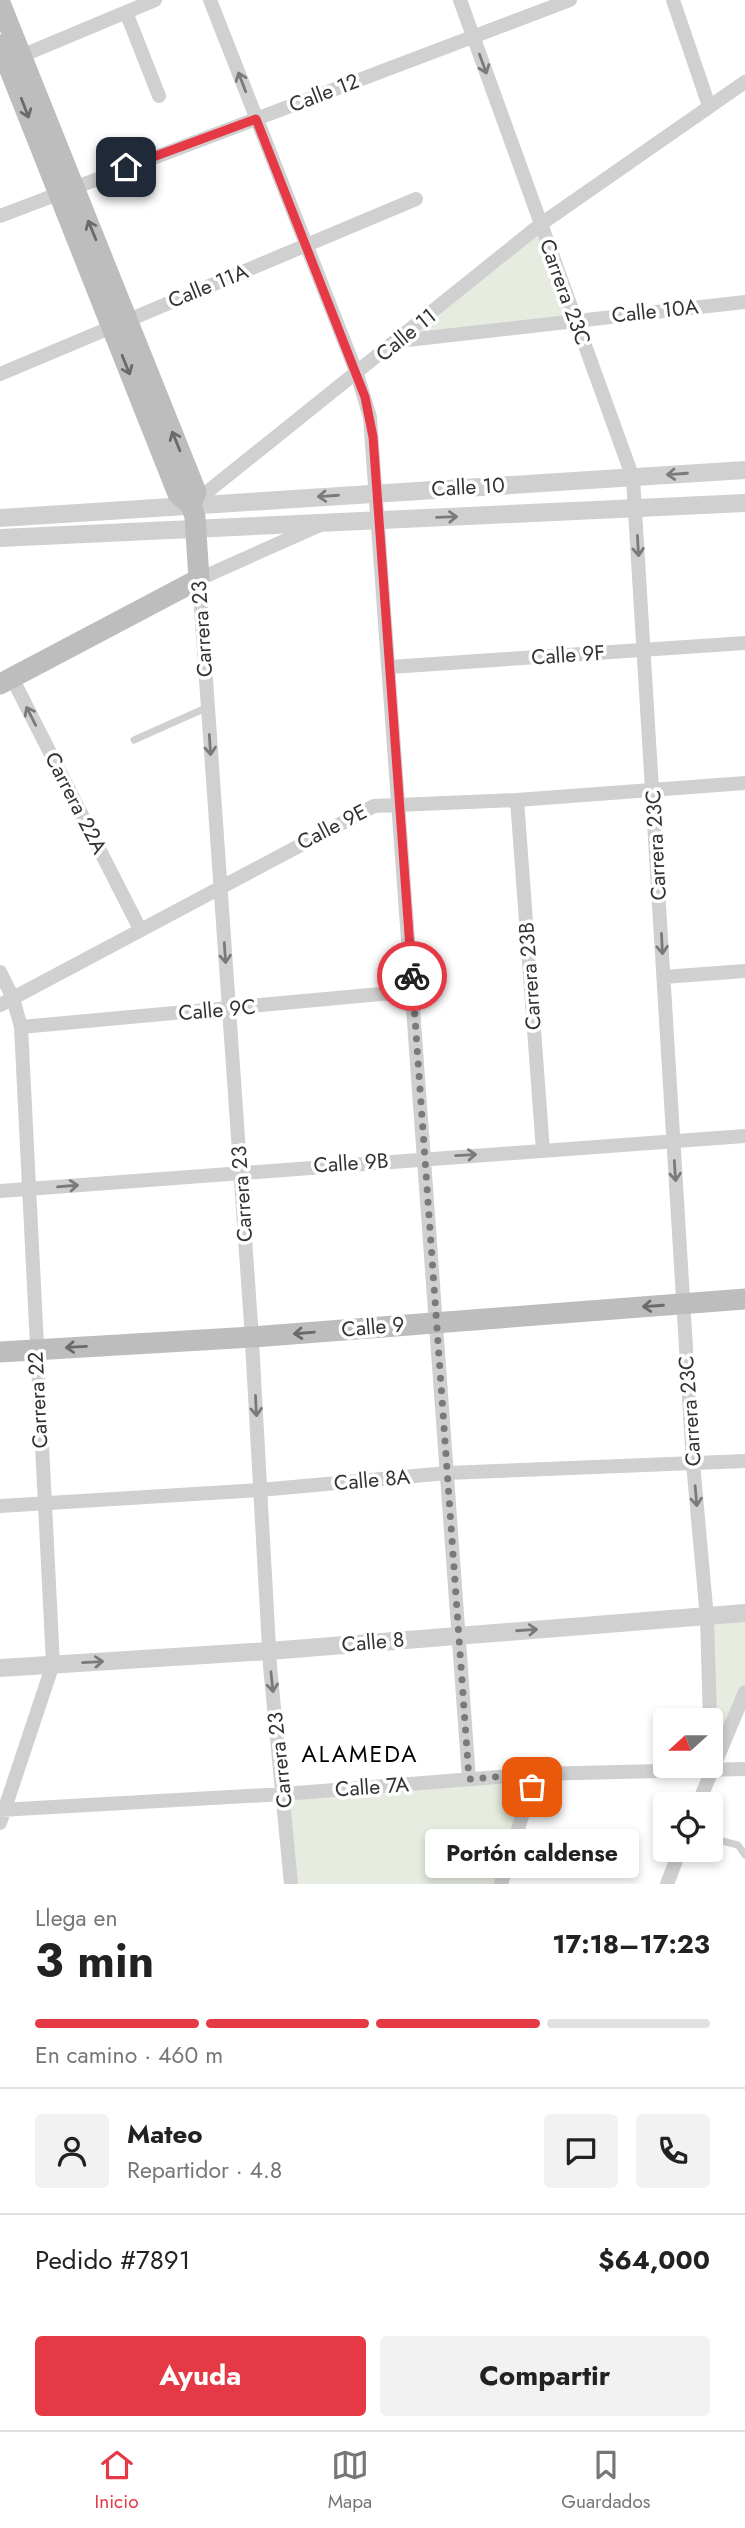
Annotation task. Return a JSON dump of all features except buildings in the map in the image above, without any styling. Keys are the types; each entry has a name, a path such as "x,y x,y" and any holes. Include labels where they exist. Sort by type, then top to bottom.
{"main road":[{"name":"Carrera 23","path":"0,3 7,57 66,190 119,323 196,492 191,505 196,527 199,579"},
{"name":"Calle 10","path":"6,681 199,579"},
{"name":"Calle 9","path":"0,1352 252,1337 745,1299"}],"street":[{"path":"7,57 155,0"},
{"path":"211,0 357,374 370,417 469,1779"},
{"name":"Carrera 23C","path":"460,0 634,478 693,1463 707,1618 710,1708"},
{"name":"Calle 12","path":"0,216 570,0"},
{"path":"673,0 709,106"},
{"path":"126,12 159,96"},
{"name":"Calle 11","path":"191,505 399,341 541,224 745,82"},
{"name":"Calle 11A","path":"0,374 416,199"},
{"name":"Calle 10A","path":"399,341 745,302"},
{"name":"Calle 10","path":"191,505 745,470"},
{"name":"Calle 10","path":"196,527 320,525 745,503"},
{"path":"0,518 191,505"},
{"name":"Calle 10","path":"199,579 320,525"},
{"path":"0,538 196,527"},
{"name":"Carrera 23","path":"199,579 252,1337 270,1651 291,1884"},
{"name":"Calle 9F","path":"390,667 745,643"},
{"name":"Carrera 22A","path":"6,681 140,929"},
{"name":"Calle 9E","path":"6,1001 373,806 517,800 745,783"},
{"name":"Carrera 23B","path":"517,800 543,1151"},
{"path":"664,977 745,971"},
{"name":"Carrera 22","path":"0,972 6,1001 21,1027 35,1349 53,1664 2,1815"},
{"name":"Calle 9C","path":"21,1027 413,991"},
{"name":"Calle 9B","path":"0,1191 240,1171 745,1136"},
{"name":"Calle 8A","path":"0,1506 260,1490 447,1473 745,1461"},
{"name":"Calle 8","path":"0,1668 270,1651 745,1613"},
{"path":"723,1745 745,1692"},
{"name":"Calle 7A","path":"723,1771 745,1769"},
{"name":"Calle 7A","path":"2,1815 535,1774 653,1773"},
{"path":"502,1884 535,1774"},
{"path":"667,1884 675,1862"}],"lane":[{"path":"134,740 208,707"},
{"path":"723,1841 738,1845 745,1855"}],"shaded area":[{"path":"541,224 575,320 399,341"},
{"path":"745,1613 745,1692 723,1745 723,1708 710,1708 707,1618"},
{"path":"535,1774 501,1884 291,1884 284,1794"}],"way so far":[{"path":"412,976 469,1779 535,1774 532,1787"}],"place":[{"name":"Portón caldense","path":"532,1787"}],"district":[{"name":"ALAMEDA","path":"360,1754"}],"route":[{"path":"126,167 256,119 357,374 373,437 412,976"}]}
